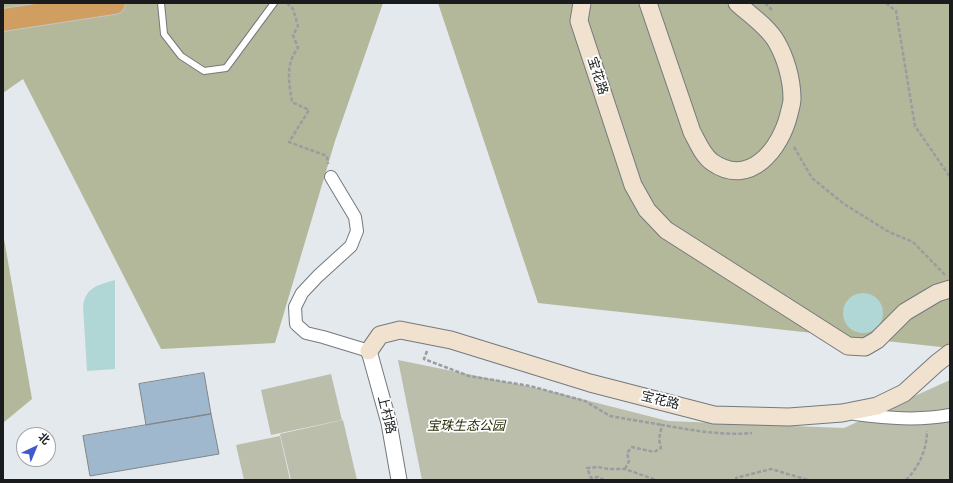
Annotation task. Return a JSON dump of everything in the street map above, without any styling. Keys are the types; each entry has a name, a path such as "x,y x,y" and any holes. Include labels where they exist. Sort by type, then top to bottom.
{"highway":[{"path":"3,20 114,3"}],"main road":[{"name":"宝花路","path":"582,3 580,21 633,185 647,210 666,230 848,346 865,347 878,340 905,312 937,293 950,290"},
{"path":"648,3 692,132 699,146 711,162 723,168 737,170 749,168 760,163 770,154 779,141 787,122 792,100 786,62 776,41 763,26 737,3"},
{"name":"宝花路","path":"369,351 380,335 400,330 432,336 590,383 714,414 789,417 842,413 878,406 904,393 936,363 950,353"}],"street":[{"path":"331,176 355,217 357,231 351,246 302,293 295,307 296,324 306,333 369,351"},
{"name":"上村路","path":"369,351 389,423 399,480"},
{"path":"842,413 904,420 928,419 950,415"}],"lane":[{"path":"161,3 164,34 181,56 204,71 226,68 274,3"}],"path":[{"path":"287,3 293,9 298,26 292,35 298,48 293,54 288,73 292,102 309,110 289,142 327,156"},
{"path":"765,3 774,14"},
{"path":"886,3 896,11 915,126 950,177"},
{"path":"795,141 794,148 812,178 844,204 889,232 913,242 948,277 950,290"},
{"path":"432,336 424,359 462,373 530,386 585,401 610,416 692,430 733,434 755,432"},
{"path":"906,480 916,470 927,442 928,419"},
{"path":"625,469 629,461 627,453 632,447 654,452 661,448 659,439 662,425"},
{"path":"604,480 598,477 591,478 587,468 598,467 608,469 625,469 656,480"},
{"path":"737,480 736,478 772,469 808,480"}],"green space":[{"path":"3,3 383,3 335,141 275,343 161,349 23,79 3,93"},
{"path":"438,3 950,3 950,348 538,303"},
{"path":"3,233 32,399 3,423"},
{"name":"宝珠生态公园","path":"398,360 546,390 668,421 844,428 950,380 950,480 422,480"},
{"path":"331,374 342,420 271,435 261,390"},
{"path":"343,420 357,480 291,480 280,434"},
{"path":"280,436 290,480 244,480 236,445"}],"water":[{"path":"115,280 115,369 87,371 83,306 90,291 98,285"},
{"path":"859,293 867,293 874,296 880,302 883,313 880,324 874,330 867,333 859,333 852,330 846,324 843,317 843,309 846,302 852,296"}],"building":[{"path":"204,373 211,414 146,425 139,384"},
{"path":"211,414 219,454 90,476 83,436"}]}
